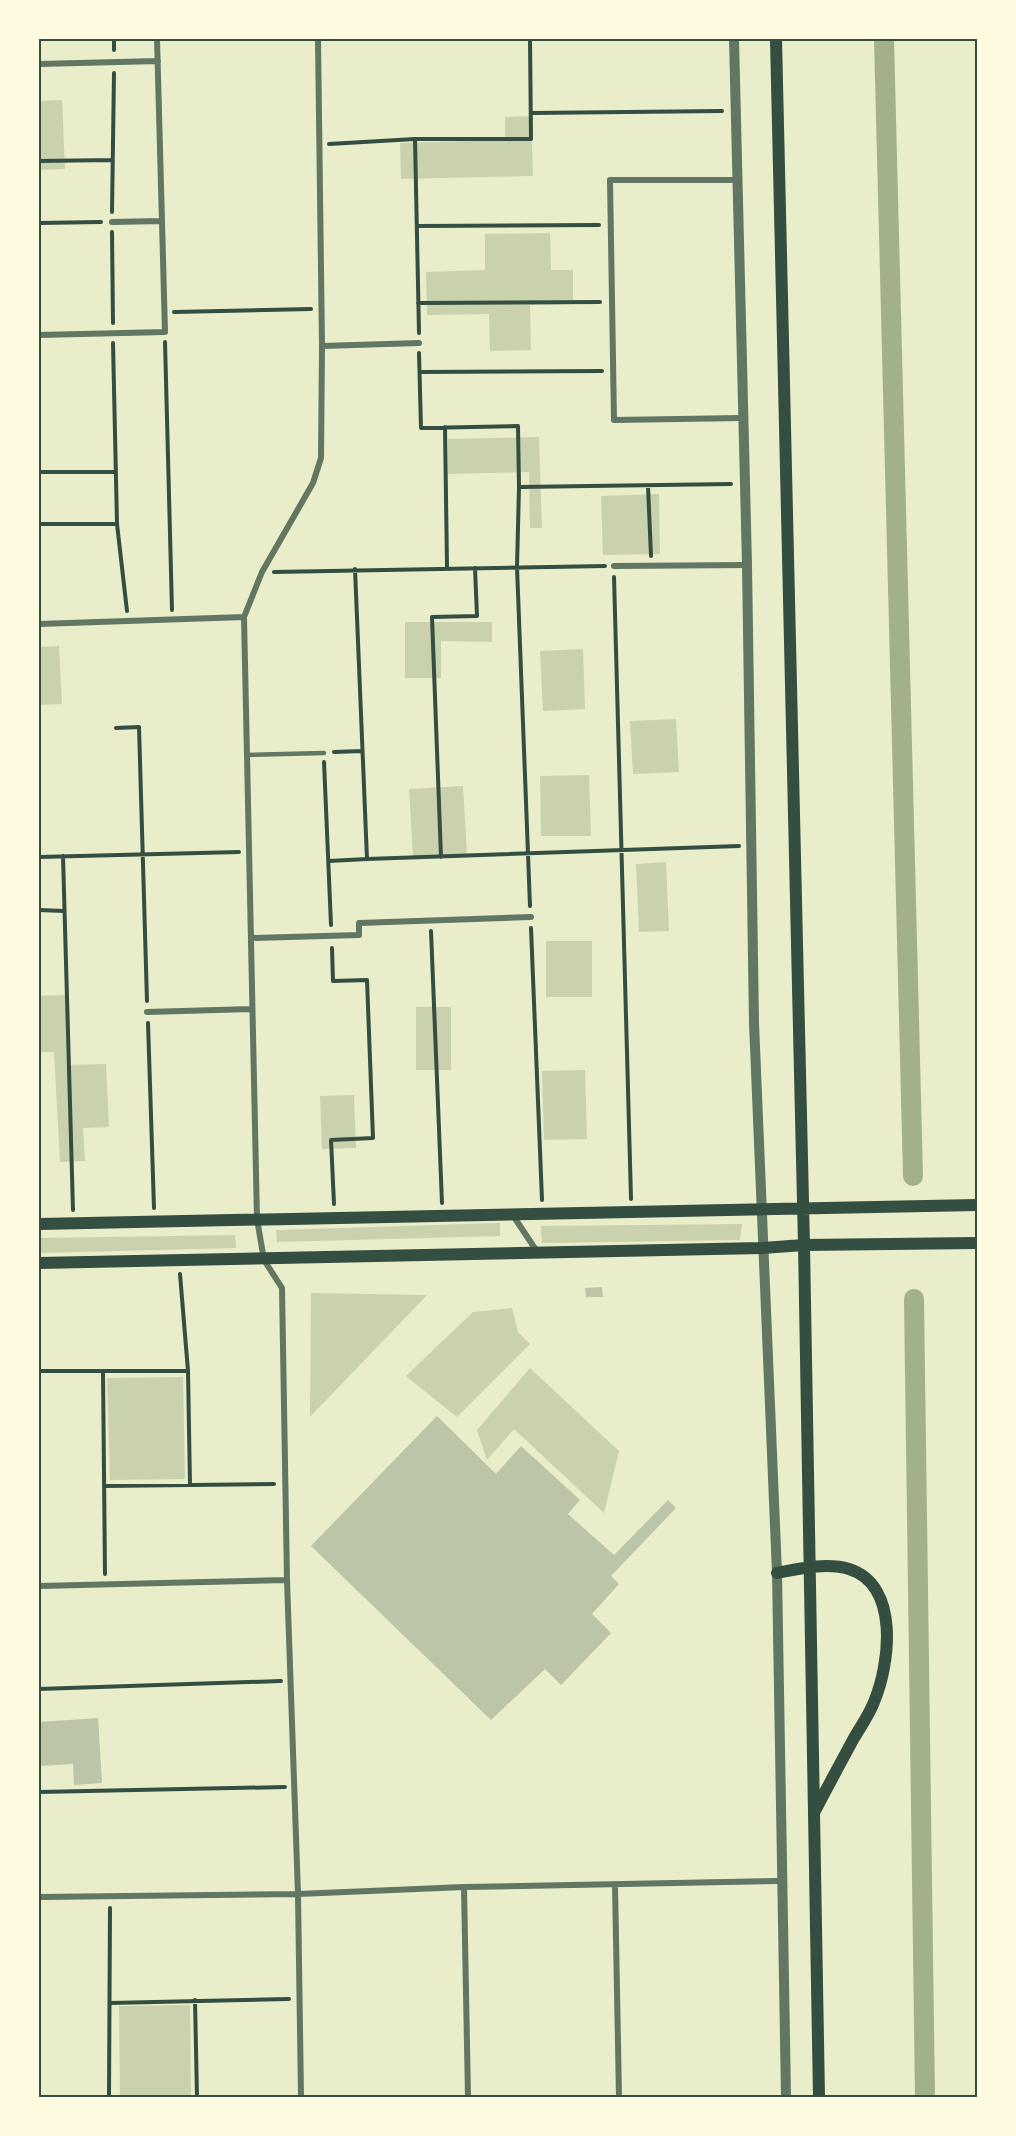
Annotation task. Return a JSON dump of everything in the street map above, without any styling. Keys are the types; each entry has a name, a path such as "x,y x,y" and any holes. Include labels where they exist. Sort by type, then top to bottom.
{"main road":[{"path":"776,39 804,1245 819,2097"},
{"path":"39,1224 975,1205"},
{"path":"39,1263 264,1260 762,1248 804,1245 974,1243"},
{"path":"777,1573 809,1566 848,1569 867,1578 878,1596 888,1624 884,1670 874,1702 814,1812"}],"street":[{"path":"39,335 165,332 157,39"},
{"path":"301,2097 282,1288 264,1260 256,1219 244,617 262,572 313,483 321,458 322,346 318,39"},
{"path":"734,39 747,565 753,1023 777,1573 786,2097"},
{"path":"39,64 158,61"},
{"path":"736,180 610,180 612,302 615,420 742,418"},
{"path":"112,222 162,221"},
{"path":"322,346 419,343"},
{"path":"614,566 747,565"},
{"path":"39,624 244,617"},
{"path":"251,938 359,935 359,923 531,917"},
{"path":"147,1012 252,1009"},
{"path":"512,1214 538,1253"},
{"path":"39,1586 288,1580"},
{"path":"39,1897 298,1894 464,1887 782,1881"},
{"path":"615,1885 619,2097"},
{"path":"464,1887 468,2097"}],"lane":[{"path":"247,755 324,753"}],"path":[{"path":"319,145 415,139 531,139 530,39"},
{"path":"531,113 735,111"},
{"path":"415,139 420,428 518,426 517,567 543,1214"},
{"path":"39,161 112,159"},
{"path":"39,224 112,222"},
{"path":"417,226 611,225"},
{"path":"418,303 612,302"},
{"path":"165,313 320,309"},
{"path":"165,332 172,619"},
{"path":"420,372 614,371"},
{"path":"445,427 447,568"},
{"path":"39,472 116,472"},
{"path":"519,487 745,484"},
{"path":"648,485 652,566"},
{"path":"39,524 117,524"},
{"path":"262,572 614,566 632,1212"},
{"path":"441,856 432,617 477,616 475,568"},
{"path":"355,569 367,859"},
{"path":"116,728 139,728 154,1220"},
{"path":"334,1217 331,1140 373,1138 367,980 333,981 324,753 362,751"},
{"path":"329,861 752,846"},
{"path":"39,857 249,852"},
{"path":"63,856 73,1223"},
{"path":"39,910 64,911"},
{"path":"430,920 442,1215"},
{"path":"179,1261 189,1371 190,1485"},
{"path":"39,1371 189,1371"},
{"path":"103,1372 105,1584"},
{"path":"104,1486 287,1484"},
{"path":"39,1689 291,1681"},
{"path":"39,1792 294,1787"},
{"path":"109,2097 110,1895"},
{"path":"110,2003 299,1999"},
{"path":"195,2000 197,2097"}],"green space":[{"path":"62,100 65,169 39,170 39,101"},
{"path":"531,116 533,176 401,179 400,143 505,140 505,117"},
{"path":"550,233 551,270 573,270 573,304 530,305 531,350 490,351 489,314 427,315 426,272 485,270 485,234"},
{"path":"539,437 542,528 530,528 529,472 448,474 448,439"},
{"path":"659,494 660,554 603,555 601,496"},
{"path":"405,622 492,622 492,642 441,641 441,678 405,678"},
{"path":"59,646 62,704 39,705 39,647"},
{"path":"583,649 585,709 543,711 540,651"},
{"path":"676,719 679,772 633,774 630,721"},
{"path":"589,775 591,836 541,836 540,776"},
{"path":"463,786 467,855 413,857 409,789"},
{"path":"666,862 669,931 639,932 636,864"},
{"path":"546,941 592,941 592,997 546,997"},
{"path":"65,995 68,1065 106,1064 109,1127 83,1128 85,1161 60,1162 54,1052 39,1052 39,996"},
{"path":"416,1007 451,1007 451,1070 416,1070"},
{"path":"585,1070 587,1139 544,1140 542,1071"},
{"path":"354,1095 356,1148 322,1149 320,1096"},
{"path":"500,1223 500,1236 277,1242 276,1230"},
{"path":"742,1224 740,1240 542,1243 541,1226"},
{"path":"235,1235 236,1248 39,1253 39,1238"},
{"path":"311,1293 427,1295 310,1417"},
{"path":"512,1308 518,1332 530,1344 457,1417 406,1376 473,1312"},
{"path":"530,1368 619,1451 604,1513 514,1429 487,1460 477,1430"},
{"path":"183,1377 185,1479 110,1480 107,1378"},
{"path":"190,2005 191,2097 120,2097 119,2006"}],"building":[{"path":"602,1287 603,1297 586,1297 585,1288"},
{"path":"437,1416 496,1474 521,1446 580,1500 568,1514 614,1555 668,1500 676,1508 611,1576 619,1584 592,1614 611,1633 561,1685 545,1669 491,1720 311,1546"},
{"path":"98,1718 102,1783 74,1785 73,1764 39,1766 39,1722"}],"waterway":[{"path":"884,39 913,1176"},
{"path":"914,1299 925,2097"}]}
